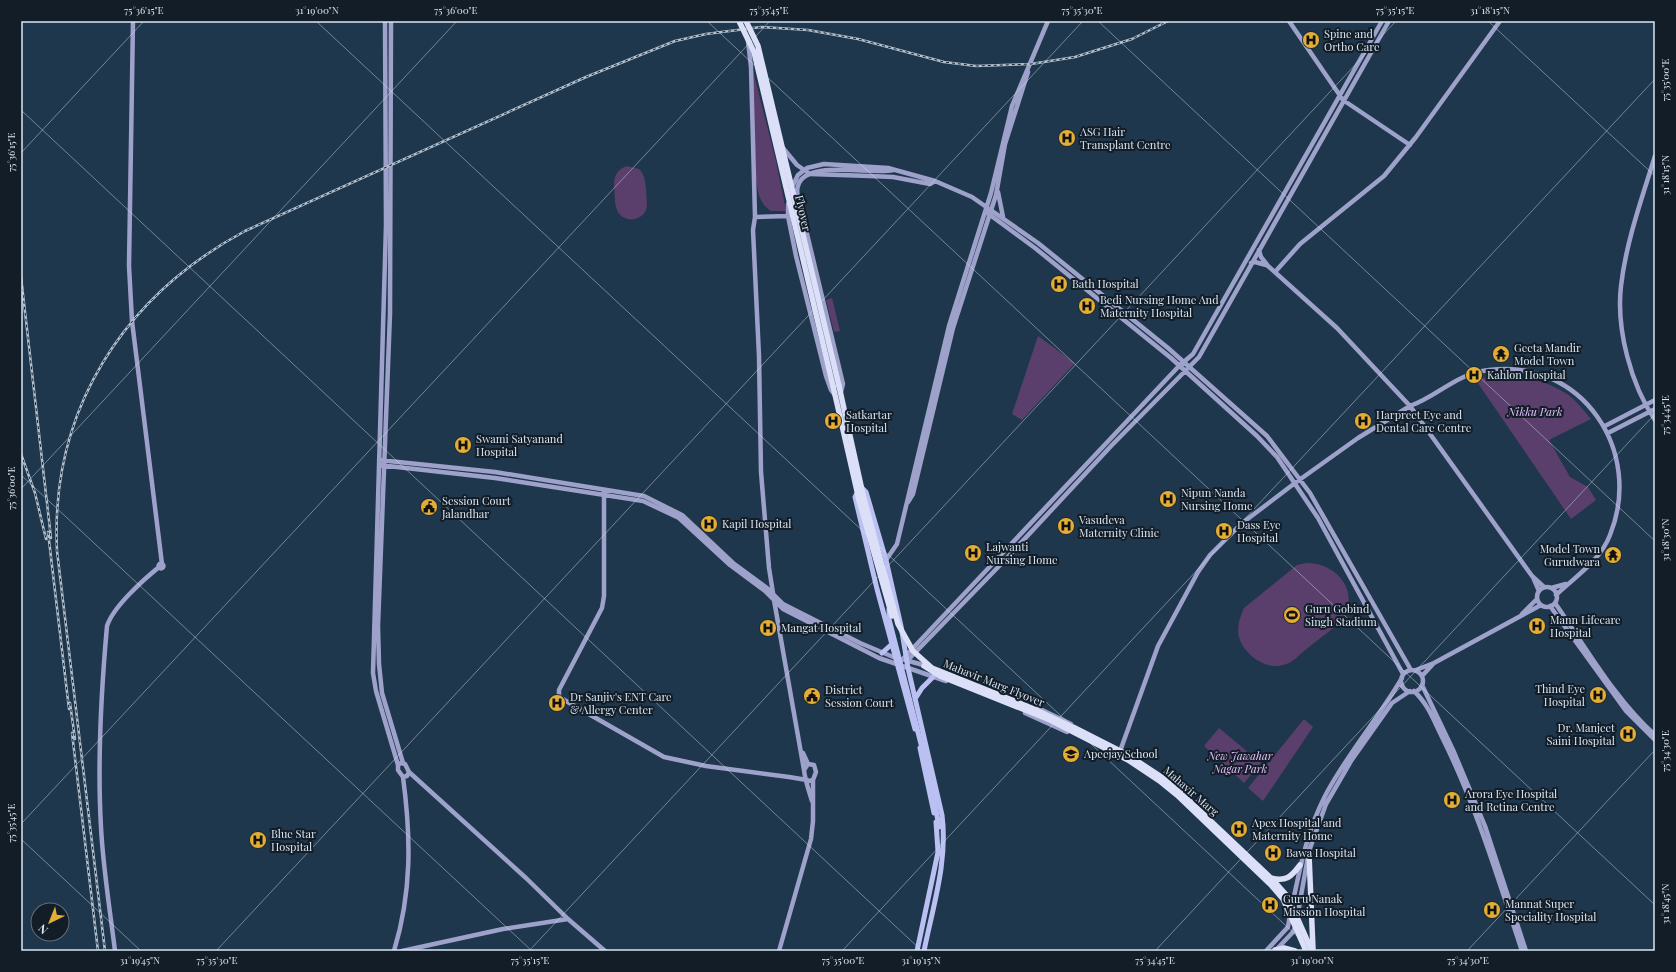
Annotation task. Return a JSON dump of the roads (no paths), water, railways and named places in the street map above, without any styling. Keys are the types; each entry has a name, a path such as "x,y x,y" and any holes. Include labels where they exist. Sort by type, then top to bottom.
{"highway":[{"name":"Flyover","path":"740,21 754,52 837,389"},
{"name":"Flyover","path":"746,21 758,46 837,389"},
{"name":"Mahavir Marg Flyover","path":"837,389 889,608 905,645 912,654 931,670 1072,729"},
{"name":"Mahavir Marg Flyover","path":"862,499 898,624 907,643 916,655 941,673 1034,709 1072,729"},
{"name":"Mahavir Marg","path":"1072,729 1146,766 1180,792 1288,897 1313,951"},
{"name":"Mahavir Marg","path":"1119,753 1177,795 1271,885 1283,899 1306,951"},
{"path":"1309,854 1313,951"},
{"path":"1270,878 1286,880 1290,878 1300,865"},
{"path":"1275,951 1284,948 1295,951"}],"main road":[{"path":"903,658 886,560 866,492 860,490 855,497 877,589 892,644 903,658 908,668 942,815 945,837 944,857 924,951"},
{"path":"889,608 889,619 928,773 940,827 938,834"},
{"path":"882,653 892,644"},
{"path":"903,658 897,664 919,746 938,834 938,852 917,951"},
{"path":"915,699 922,688 933,677"}],"street":[{"path":"115,951 101,828 99,758 101,685 107,626 111,617 124,602 146,577 160,565 133,326 129,266 132,21"},
{"path":"385,21 386,217 382,460 385,466 378,626 379,664 382,693 403,763 409,772 526,878 568,919 605,951"},
{"path":"390,21 391,262 382,460 379,465 373,673 376,691 398,765 398,770 403,777 408,816 408,885 405,912 394,951"},
{"path":"886,560 897,544 908,502 913,494 953,328 988,213 1012,106 1048,21"},
{"path":"1289,21 1343,100 1410,145"},
{"path":"903,658 1179,366 1193,354 1382,21"},
{"path":"903,658 1184,371 1199,358 1251,263 1389,21"},
{"path":"1275,272 1300,244 1384,176 1410,145 1500,21"},
{"name":"Flyover","path":"747,37 751,67 753,191 755,217 754,258 759,356 761,472 769,568 803,753"},
{"path":"989,208 997,188 1006,144 1027,80 1028,71"},
{"name":"Flyover","path":"781,145 797,165 810,174 893,177 930,184 935,181"},
{"path":"1655,156 1633,229 1621,286 1620,306 1632,374 1649,412 1655,420"},
{"path":"893,170 877,172 814,171 800,180 798,184 802,213 843,384 837,389 831,390 826,376 788,216 788,200 793,182 807,168 824,164 879,166 935,181 972,197 1003,217 1044,247 1185,362 1267,436 1301,479 1332,528 1383,622 1413,670 1422,676"},
{"path":"997,188 1003,217"},
{"path":"755,217 788,216 802,213"},
{"path":"988,213 1035,248 1179,366 1257,436 1277,457 1318,518 1378,626 1403,676 1404,687 1412,691 1426,704 1451,754 1480,828 1522,951"},
{"path":"1259,250 1261,257 1268,266 1337,328 1410,406 1532,576 1539,591"},
{"path":"1251,263 1255,262 1268,266"},
{"path":"1119,753 1156,651 1198,572 1219,545 1241,524 1295,483 1358,438 1410,406 1420,402 1466,374 1510,368 1525,370 1546,376 1564,385 1592,408 1605,426 1608,433 1619,476 1615,523 1601,552 1578,576 1556,595 1555,603 1626,704 1642,724 1655,735"},
{"path":"1605,426 1655,400"},
{"path":"1608,433 1655,409"},
{"path":"382,460 644,496 682,515 733,563 773,594 783,604 882,653 936,668 1053,714 1073,725 1072,729 1069,732 1022,711 874,655 783,609 730,565 679,518 663,509 643,501 604,491"},
{"path":"379,465 449,470"},
{"path":"604,491 604,596 602,608 559,690 559,697 664,757 706,766 813,780"},
{"path":"1532,576 1544,587 1551,588 1568,584"},
{"path":"1520,615 1537,599 1539,591 1544,587"},
{"path":"1551,588 1556,595"},
{"path":"1537,599 1541,604 1550,606 1626,711 1655,740"},
{"path":"1550,606 1555,603"},
{"path":"1266,951 1288,927 1300,865 1306,843 1326,795 1343,764 1390,698 1403,676 1413,670 1434,662 1541,604"},
{"path":"1378,626 1383,622"},
{"path":"1434,662 1422,676 1422,685 1454,752 1485,826 1526,951"},
{"path":"1275,951 1296,927 1309,854 1326,804 1341,776 1392,703 1422,685"},
{"path":"803,753 808,764 805,772"},
{"path":"803,753 801,756 812,801"},
{"path":"398,765 403,763"},
{"path":"779,951 811,839 813,821 813,780 816,768 814,765 808,764"},
{"path":"403,777 407,776 409,772"},
{"path":"789,776 805,772"},
{"path":"402,951 503,929 568,919"}],"railway":[{"path":"105,951 57,551 58,499 66,451 81,405 103,363 130,324 163,289 202,258 245,231 586,77 675,41 706,34 761,27 808,30 858,39 944,62 976,66 1031,64 1075,57 1132,39 1168,21"},
{"path":"21,277 51,538"},
{"path":"21,454 35,493 46,539"},
{"path":"48,532 69,709"},
{"path":"70,703 75,739"},
{"path":"72,733 98,951"}],"place":[{"name":"Spine and Ortho Care","path":"1311,40"},
{"name":"ASG Hair Transplant Centre","path":"1067,138"},
{"name":"Bath Hospital","path":"1059,284"},
{"name":"Bedi Nursing Home And Maternity Hospital","path":"1087,306"},
{"name":"Geeta Mandir Model Town","path":"1501,354"},
{"name":"Kahlon Hospital","path":"1474,375"},
{"name":"Satkartar Hospital","path":"833,421"},
{"name":"Harpreet Eye and Dental Care Centre","path":"1363,421"},
{"name":"Swami Satyanand Hospital","path":"463,445"},
{"name":"Nipun Nanda Nursing Home","path":"1168,499"},
{"name":"Session Court Jalandhar","path":"429,507"},
{"name":"Kapil Hospital","path":"709,524"},
{"name":"Vasudeva Maternity Clinic","path":"1066,526"},
{"name":"Dass Eye Hospital","path":"1224,531"},
{"name":"Lajwanti Nursing Home","path":"973,553"},
{"name":"Model Town Gurudwara","path":"1613,555"},
{"name":"Guru Gobind Singh Stadium","path":"1292,615"},
{"name":"Mann Lifecare Hospital","path":"1537,626"},
{"name":"Mangat Hospital","path":"768,628"},
{"name":"Thind Eye Hospital","path":"1598,695"},
{"name":"District Session Court","path":"812,696"},
{"name":"Dr Sanjiv's ENT Care & Allergy Center","path":"557,703"},
{"name":"Dr. Manjeet Saini Hospital","path":"1628,734"},
{"name":"Apeejay School","path":"1071,754"},
{"name":"Arora Eye Hospital and Retina Centre","path":"1452,800"},
{"name":"Apex Hospital and Maternity Home","path":"1239,829"},
{"name":"Blue Star Hospital","path":"258,840"},
{"name":"Bawa Hospital","path":"1273,853"},
{"name":"Guru Nanak Mission Hospital","path":"1270,905"},
{"name":"Mannat Super Speciality Hospital","path":"1492,910"}],"park label":[{"name":"Nikku Park","path":"1535,412"},
{"name":"New Jawahar Nagar Park","path":"1240,762"}]}
